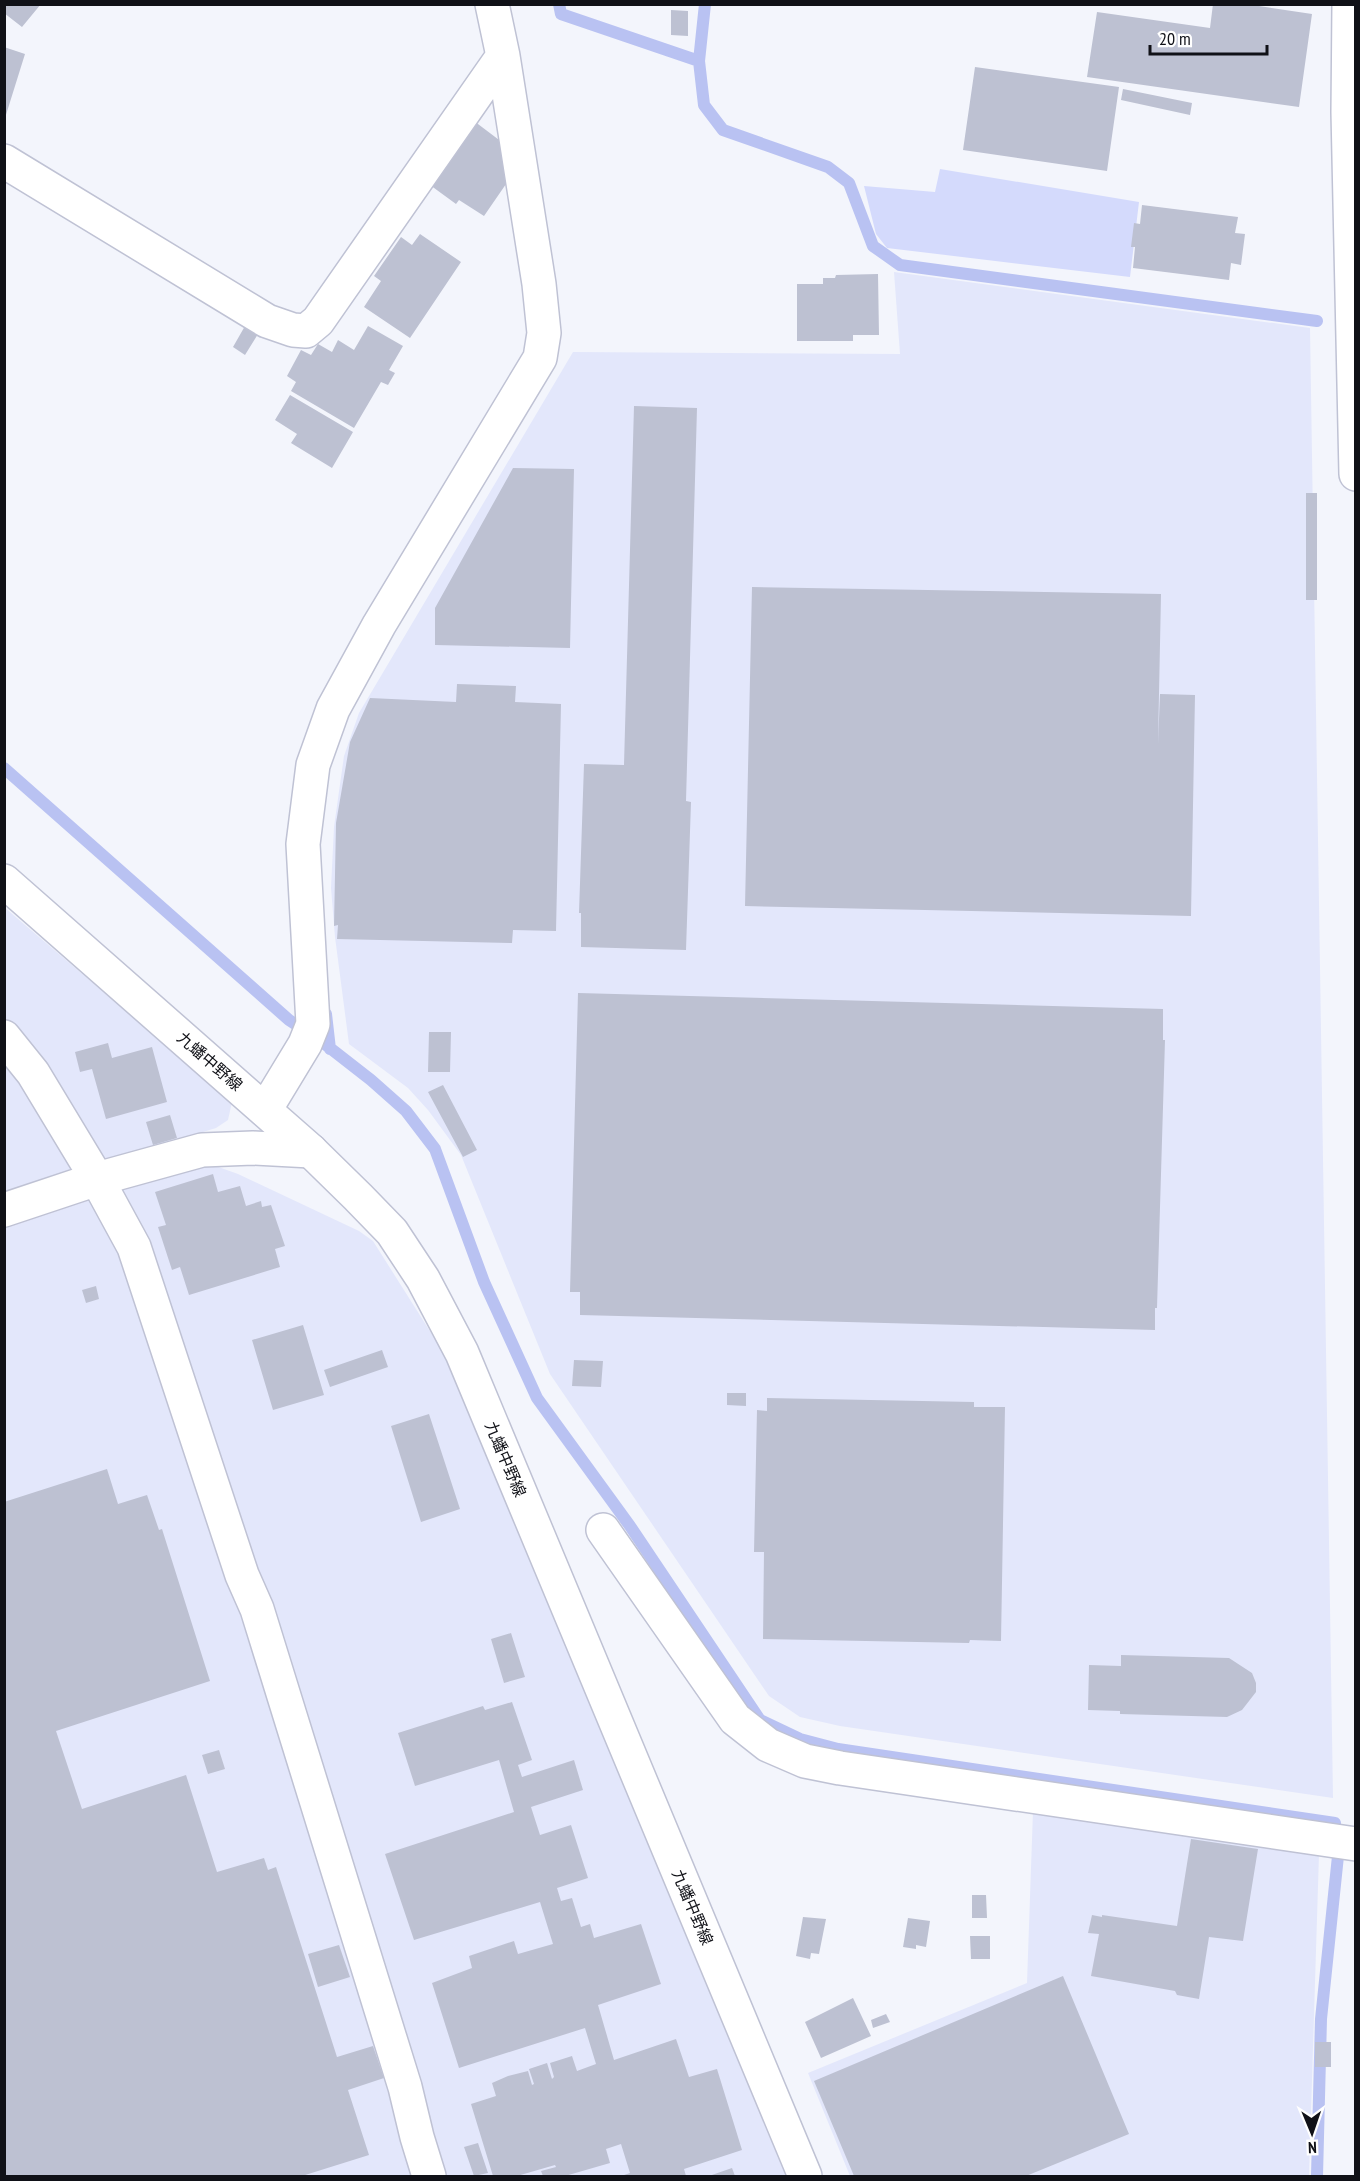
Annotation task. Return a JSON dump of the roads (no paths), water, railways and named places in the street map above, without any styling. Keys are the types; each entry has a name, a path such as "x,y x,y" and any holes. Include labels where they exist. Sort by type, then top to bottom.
{"street":[{"path":"265,1110 309,1034 303,844 313,765 333,709 380,625 540,358 544,333 539,284 503,56 492,4"},
{"path":"1349,4 1348,124 1356,474"},
{"path":"4,161 267,321 293,330 306,331 318,321 503,56"},
{"name":"九蟠中野線","path":"4,881 311,1151 392,1232 423,1279 462,1353 805,2176"},
{"path":"4,1038 33,1073 97,1179 134,1247 242,1575 257,1609 405,2087 429,2176"},
{"path":"4,1210 97,1179 202,1150 253,1148 311,1151"},
{"path":"603,1530 735,1719 768,1745 805,1761 1356,1844"}],"waterway":[{"path":"559,4 561,14 699,61"},
{"path":"705,4 699,61 704,105 723,130 828,167 849,183 873,246 900,265 1317,321"},
{"path":"4,768 289,1020 321,1041 406,1111 435,1149 484,1282 537,1398 630,1526 760,1720 800,1739 838,1749 1335,1823"},
{"path":"326,1014 330,1049"},
{"path":"1317,2176 1321,2019 1338,1856"}]}
